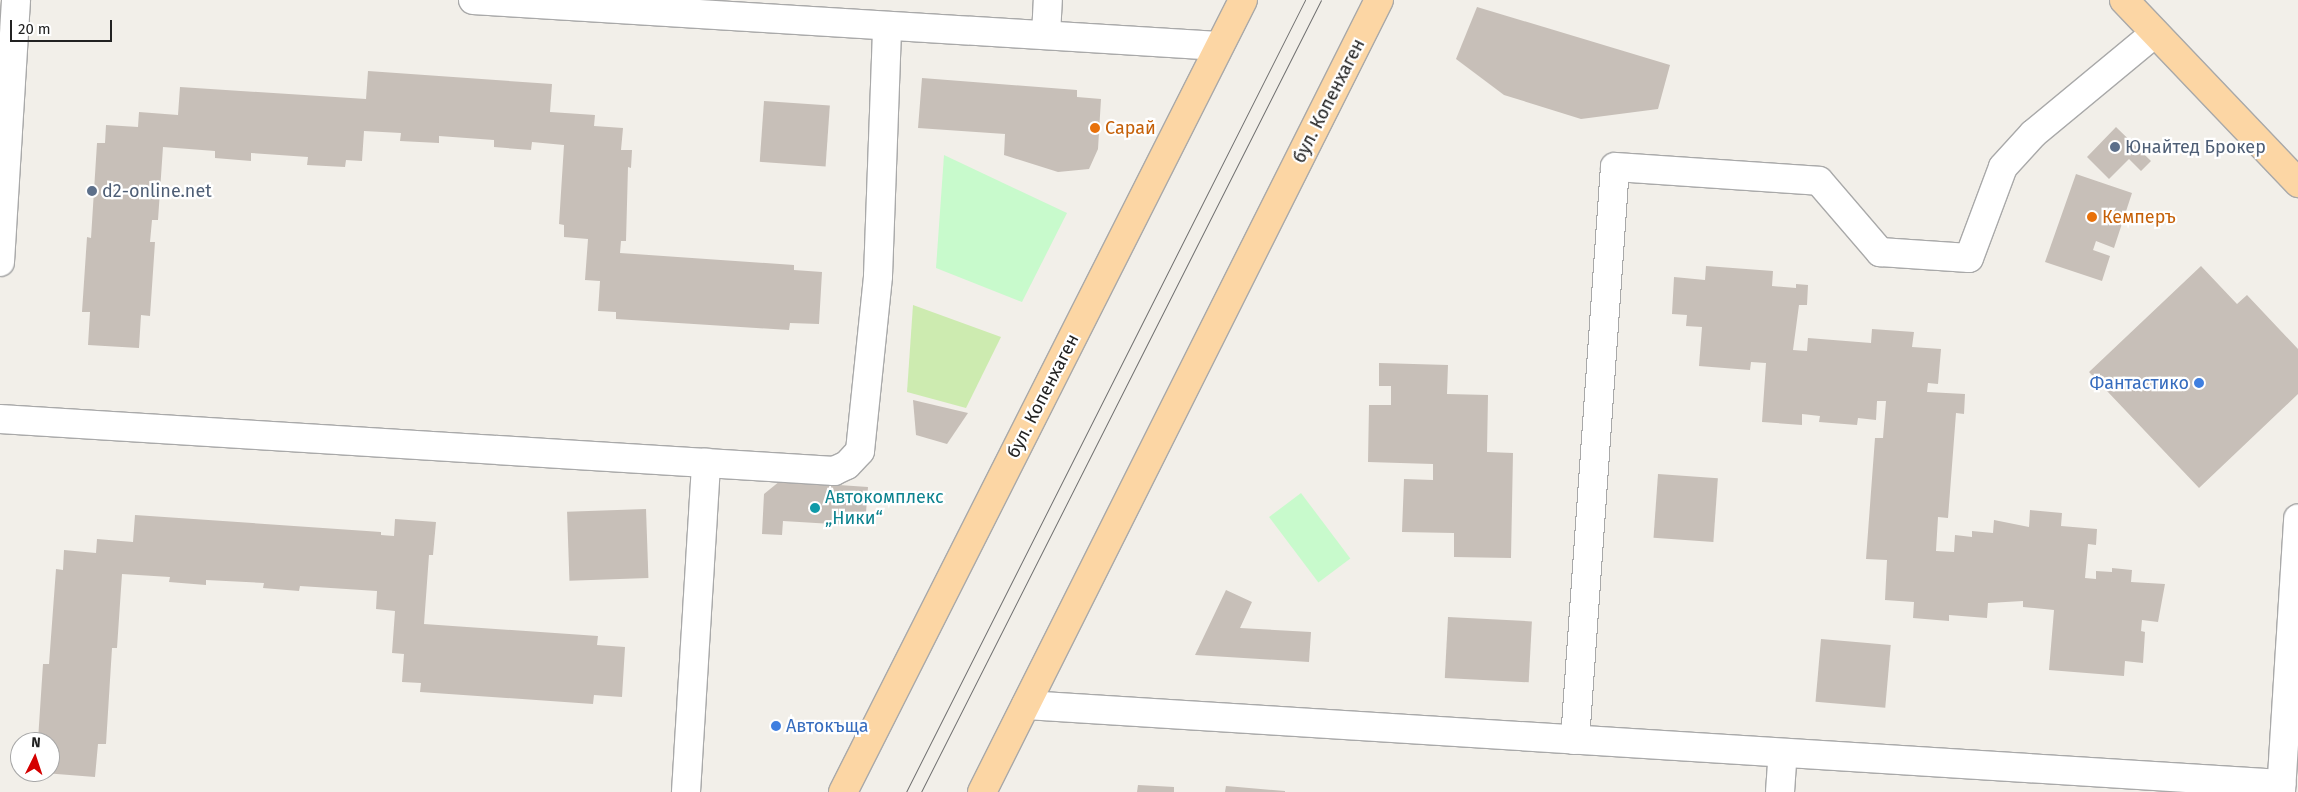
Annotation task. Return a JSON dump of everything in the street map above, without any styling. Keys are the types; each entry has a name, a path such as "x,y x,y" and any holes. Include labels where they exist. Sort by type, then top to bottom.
{"main road":[{"name":"бул. Копенхаген","path":"842,792 1243,0"},
{"name":"бул. Копенхаген","path":"982,792 1379,0"},
{"path":"2124,0 2298,183"}],"street":[{"path":"0,262 16,0"},
{"path":"473,0 1219,46"},
{"path":"1046,35 1048,0"},
{"path":"0,419 834,471 847,465 860,451 878,276 887,26"},
{"path":"1575,740 1615,167 1819,182 1880,252 1969,258 2004,167 2033,134 2155,33"},
{"path":"686,792 706,463"},
{"path":"1026,705 1783,753 2282,788 2298,520"},
{"path":"1780,792 1783,753"}],"green space":[{"path":"944,155 1067,213 1022,302 936,268"},
{"path":"913,305 1001,337 966,408 907,392"},
{"path":"1301,493 1350,558 1318,583 1269,517"}],"building":[{"path":"1477,7 1670,65 1658,109 1581,119 1504,95 1456,59"},
{"path":"368,71 552,84 550,112 595,115 594,126 623,128 621,150 632,150 631,168 628,167 626,241 621,241 620,253 794,265 794,270 822,272 819,324 790,323 789,330 616,319 616,312 598,311 600,281 585,280 588,239 564,237 564,225 559,224 564,145 532,142 531,150 494,147 494,140 439,136 439,143 400,141 401,133 364,131 362,161 346,160 345,167 307,165 308,157 251,153 251,161 215,158 215,151 163,147 158,220 152,220 150,242 155,242 150,316 141,315 139,348 88,345 90,312 82,312 87,237 91,238 97,143 105,143 106,125 138,127 139,112 178,115 180,87 366,99"},
{"path":"922,78 1077,90 1077,97 1101,99 1098,149 1089,169 1058,172 1004,155 1005,134 918,128"},
{"path":"764,101 830,106 826,166 760,162"},
{"path":"2116,127 2151,161 2141,171 2129,159 2109,179 2087,157"},
{"name":"Кемперъ","path":"2076,174 2132,193 2114,248 2096,241 2093,250 2110,256 2102,281 2045,262"},
{"path":"1706,266 1773,271 1772,286 1796,288 1796,284 1808,285 1807,305 1799,305 1793,350 1807,351 1808,338 1871,343 1872,329 1914,332 1912,347 1941,349 1938,384 1928,383 1927,392 1965,394 1964,414 1956,413 1948,518 1938,517 1936,551 1954,552 1955,535 1972,537 1972,531 1993,533 1994,520 2029,527 2030,510 2062,513 2061,526 2097,529 2096,545 2088,544 2085,578 2096,579 2096,571 2112,572 2112,568 2132,570 2131,582 2165,584 2158,622 2142,620 2141,631 2145,632 2143,663 2125,661 2124,676 2049,670 2054,610 2023,607 2023,601 1988,603 1987,618 1949,615 1949,621 1913,618 1914,602 1885,600 1887,560 1866,559 1875,438 1883,438 1886,401 1877,401 1876,420 1858,418 1857,425 1819,422 1820,416 1802,414 1802,425 1762,422 1766,363 1751,362 1750,370 1699,366 1702,327 1686,326 1687,315 1672,314 1674,277 1705,280"},
{"name":"Фантастико","path":"2201,266 2237,304 2247,295 2298,349 2298,394 2199,488 2089,372"},
{"path":"1379,363 1448,365 1447,394 1488,395 1487,452 1513,453 1511,558 1454,557 1454,533 1402,532 1404,479 1433,480 1433,464 1368,462 1369,405 1391,405 1391,386 1379,386"},
{"name":"Автокомплекс „Ники“","path":"913,400 968,413 947,444 916,435"},
{"path":"1658,474 1718,478 1713,542 1654,538"},
{"name":"Автокомплекс „Ники“","path":"780,481 868,487 865,526 783,521 782,535 762,534 764,494"},
{"path":"646,509 648,578 569,581 567,512"},
{"path":"135,515 381,532 381,535 394,536 395,519 436,522 433,555 429,555 424,624 598,636 597,645 625,647 622,697 594,695 593,704 420,692 421,683 402,682 404,654 392,653 395,611 376,609 377,591 300,586 299,591 263,588 264,583 206,580 206,585 169,582 170,577 122,574 117,648 112,648 106,744 98,744 95,777 60,774 60,732 39,732 43,664 49,664 56,569 63,570 64,550 96,553 97,539 133,542"},
{"path":"1226,590 1252,602 1240,628 1311,632 1309,662 1195,655"},
{"path":"1448,617 1532,621 1529,682 1445,678"},
{"path":"1821,639 1891,645 1885,708 1816,702"},
{"path":"1138,785 1174,787 1174,792 1137,792"},
{"path":"1226,786 1285,791 1285,792 1225,792"}],"tram line":[{"path":"906,792 1305,0"},
{"path":"921,792 1321,0"}],"place":[{"name":"Сарай","path":"1095,128"},
{"name":"Юнайтед Брокер","path":"2115,147"},
{"name":"d2-online.net","path":"92,191"},
{"name":"Кемперъ","path":"2092,217"},
{"name":"Фантастико","path":"2199,383"},
{"name":"Автокомплекс „Ники“","path":"815,508"},
{"name":"Автокъща","path":"776,726"}]}
